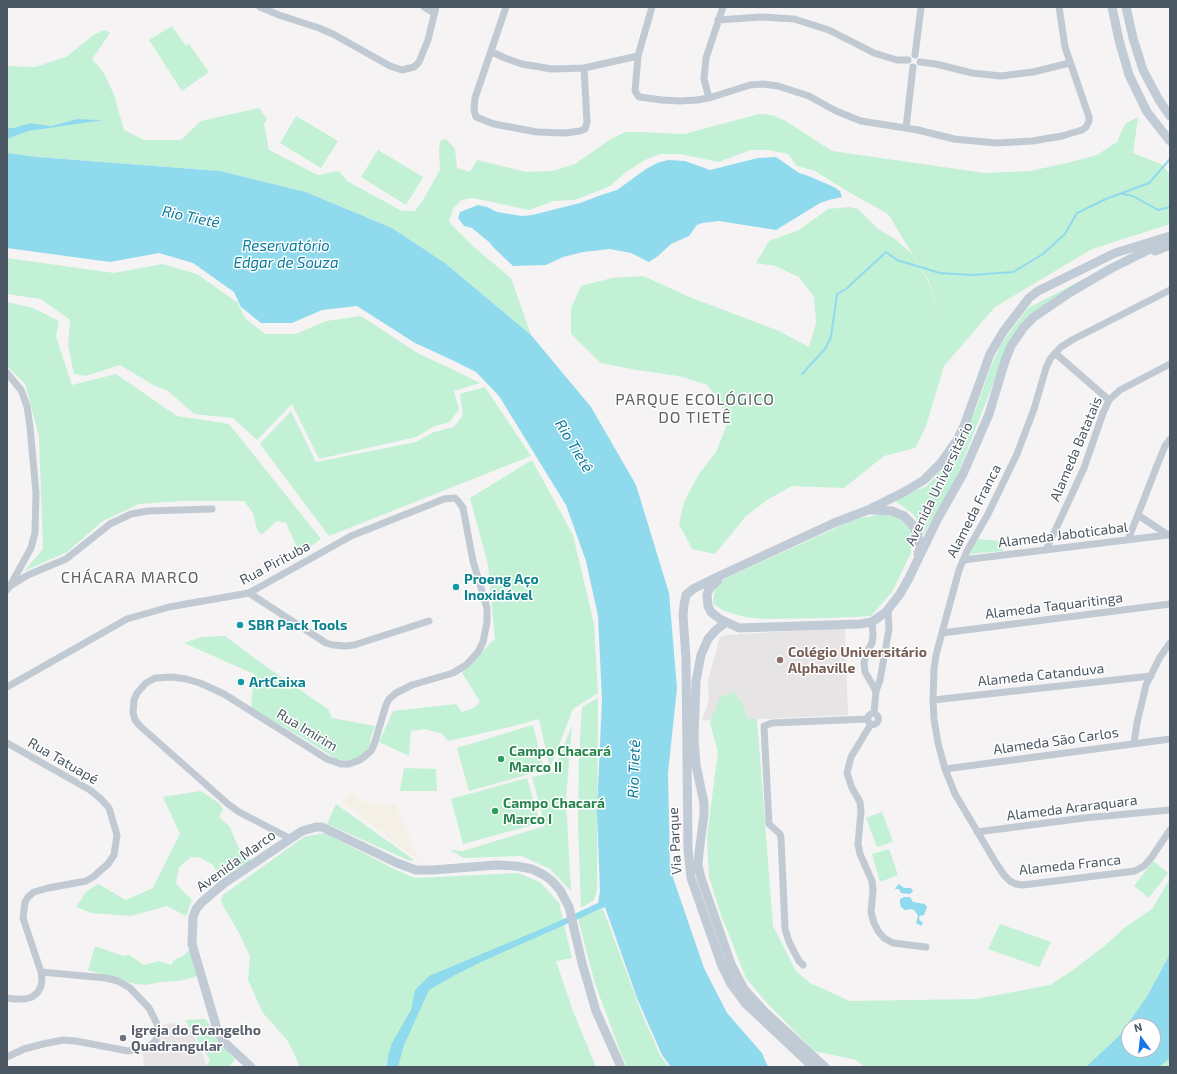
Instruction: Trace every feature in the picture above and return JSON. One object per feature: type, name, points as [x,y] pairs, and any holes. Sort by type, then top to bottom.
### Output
[{"type":"main road","points":[[1112,7],[1119,40],[1129,75],[1148,112],[1159,129],[1170,141]]},
{"type":"main road","points":[[1126,7],[1133,38],[1143,70],[1159,100],[1170,116]]},
{"type":"main road","points":[[1115,253],[1137,242],[1170,231]]},
{"type":"main road","name":"Avenida Universitário","points":[[686,595],[693,589],[834,524],[868,510],[904,492],[931,475],[944,460],[964,426],[992,350],[1003,332],[1029,298],[1038,291],[1115,253],[1170,236]]},
{"type":"main road","name":"Avenida Universitário","points":[[872,622],[888,609],[904,587],[937,520],[964,474],[989,414],[1005,361],[1011,346],[1018,336],[1034,317],[1050,304],[1110,269],[1170,240]]},
{"type":"main road","points":[[1110,269],[1170,245]]},
{"type":"main road","points":[[868,510],[892,510],[904,516],[912,524],[918,536],[920,548],[917,560]]},
{"type":"main road","points":[[723,575],[710,588],[707,594],[708,606],[711,612],[720,619],[739,628],[860,624],[872,622]]},
{"type":"main road","name":"Via Parque","points":[[686,595],[684,615],[688,767],[687,800],[688,849],[691,878],[726,974],[738,994],[746,1004],[813,1067]]},
{"type":"main road","name":"Via Parque","points":[[726,622],[708,639],[702,655],[696,681],[694,738],[696,765],[704,803],[698,865],[701,878],[737,978],[753,1000],[825,1067]]},
{"type":"main road","points":[[687,800],[695,803],[704,803]]},
{"type":"main road","name":"Avenida Marco","points":[[251,1067],[223,1041],[217,1029],[192,944],[193,917],[196,909],[202,902],[223,884],[302,831],[322,827],[416,870],[496,865],[516,866],[532,869],[552,881],[560,890],[569,907],[582,963],[596,1011],[621,1067]]},
{"type":"street","points":[[260,7],[333,34],[390,66],[402,70],[414,67],[419,62],[428,40],[435,10],[424,7]]},
{"type":"street","points":[[506,7],[492,52],[475,98],[474,110],[476,117],[494,124],[514,129],[561,134],[580,131],[584,128],[587,122],[584,68]]},
{"type":"street","points":[[652,7],[638,56],[635,91],[639,97],[655,100],[680,101],[708,98],[750,85],[764,84],[778,86],[809,96],[836,111],[861,121],[883,126],[906,128],[954,139],[996,143],[1026,142],[1077,133],[1086,126],[1089,121],[1089,117],[1065,47],[1059,7]]},
{"type":"street","points":[[708,98],[704,79],[704,70],[706,58],[723,7]]},
{"type":"street","points":[[920,62],[915,55],[921,7]]},
{"type":"street","points":[[718,20],[760,17],[794,19],[829,30],[874,54],[897,60],[908,60]]},
{"type":"street","points":[[492,52],[505,58],[539,68],[571,69],[584,68],[638,56]]},
{"type":"street","points":[[908,60],[910,56],[915,55]]},
{"type":"street","points":[[908,60],[909,65],[913,67]]},
{"type":"street","points":[[920,62],[936,64],[972,73],[1001,76],[1033,72],[1070,63]]},
{"type":"street","points":[[913,67],[917,66],[920,62]]},
{"type":"street","points":[[906,128],[913,67]]},
{"type":"street","name":"Alameda Franca","points":[[1170,290],[1072,340],[1055,353],[1046,368],[1034,409],[1017,454],[988,514],[963,560],[942,633],[934,669],[933,700],[934,719],[938,743],[945,769],[955,794],[1004,875],[1010,881],[1023,885],[1135,871],[1144,866],[1151,858],[1170,830]]},
{"type":"street","points":[[1055,353],[1109,400]]},
{"type":"street","name":"Alameda Batatais","points":[[1046,550],[1084,468],[1109,400],[1120,390],[1170,364]]},
{"type":"street","points":[[7,374],[21,390],[27,406],[34,470],[36,518],[35,533],[31,548],[9,588]]},
{"type":"street","points":[[1128,540],[1162,453],[1170,439]]},
{"type":"street","points":[[1162,453],[1170,457]]},
{"type":"street","name":"Rua Imirim","points":[[291,839],[250,818],[228,804],[140,726],[135,720],[133,712],[134,700],[137,693],[146,683],[155,678],[172,677],[200,683],[224,694],[327,760],[341,764],[349,764],[360,760],[366,756],[374,745],[389,699],[396,693],[412,685],[453,673],[466,665],[478,652],[483,642],[487,622],[487,608],[473,561],[463,508],[455,498],[444,499]]},
{"type":"street","name":"Rua Pirituba","points":[[7,687],[127,619],[169,607],[249,593],[351,536],[444,499]]},
{"type":"street","points":[[9,588],[28,575],[66,559],[110,524],[131,514],[148,511],[212,509]]},
{"type":"street","points":[[1138,515],[1169,536]]},
{"type":"street","name":"Alameda Jaboticabal","points":[[963,560],[1169,536]]},
{"type":"street","points":[[249,593],[326,643],[334,645],[354,645],[429,621]]},
{"type":"street","name":"Alameda Taquaritinga","points":[[942,633],[1170,604]]},
{"type":"street","points":[[803,965],[799,961],[789,942],[785,929],[781,838],[780,834],[769,824],[764,726],[772,723],[878,722],[879,719],[877,714],[874,713],[876,691],[880,680],[889,622],[888,609]]},
{"type":"street","points":[[872,622],[872,643],[864,662],[865,672],[876,691]]},
{"type":"street","points":[[873,635],[887,636]]},
{"type":"street","points":[[1134,743],[1141,702],[1146,686],[1160,657],[1170,643]]},
{"type":"street","name":"Alameda Catanduva","points":[[933,700],[1151,676]]},
{"type":"street","points":[[870,721],[851,757],[847,773],[860,802],[861,811],[858,844],[860,854],[872,881],[872,917],[878,931],[884,938],[893,943],[926,947]]},
{"type":"street","name":"Alameda São Carlos","points":[[945,769],[1170,739]]},
{"type":"street","name":"Rua Tatuapé","points":[[7,743],[90,790],[101,799],[109,808],[117,835],[114,855],[101,872],[86,881],[48,888],[34,892],[28,896],[23,910],[25,926],[41,972],[41,986],[38,992],[32,997],[19,1000],[7,998]]},
{"type":"street","name":"Alameda Araraquara","points":[[977,832],[1084,818],[1170,810]]},
{"type":"street","points":[[7,1057],[36,1045],[63,1040],[76,1040],[128,1050],[147,1047],[156,1040],[158,1031],[154,1016],[140,997],[130,988],[118,981],[106,978],[41,972]]},
{"type":"shaded area","name":"Colégio Universitário Alphaville","points":[[845,628],[848,715],[720,721],[702,720],[709,700],[708,680],[720,637],[725,635]]},
{"type":"shaded area","points":[[172,1023],[189,1028],[198,1044],[207,1066],[144,1067],[143,1052],[151,1048],[161,1035],[162,1025]]},
{"type":"green space","points":[[172,26],[186,46],[189,44],[209,72],[182,91],[149,40]]},
{"type":"green space","points":[[105,30],[110,33],[92,59],[104,73],[114,95],[124,130],[144,140],[181,140],[201,121],[259,108],[267,119],[264,124],[269,150],[318,175],[338,171],[347,181],[402,211],[415,211],[423,200],[440,170],[439,148],[441,140],[446,139],[455,149],[457,168],[470,172],[477,160],[526,172],[552,171],[575,164],[611,139],[625,132],[684,134],[759,114],[772,115],[784,120],[832,151],[985,173],[1030,171],[1097,155],[1117,142],[1125,124],[1138,117],[1133,153],[1161,164],[1170,174],[1170,224],[1092,249],[995,307],[944,366],[926,426],[915,448],[884,456],[844,488],[792,486],[767,500],[746,516],[715,554],[692,549],[679,524],[684,502],[699,474],[716,452],[726,427],[721,401],[707,385],[679,376],[601,363],[571,334],[571,308],[581,286],[612,278],[643,276],[692,298],[779,331],[809,347],[816,323],[814,297],[799,277],[775,266],[756,263],[769,241],[799,230],[828,209],[849,207],[858,209],[878,229],[895,239],[913,255],[929,283],[940,319],[929,281],[888,214],[815,171],[797,166],[788,154],[768,150],[750,150],[719,162],[680,154],[660,154],[645,160],[626,172],[610,186],[574,200],[554,201],[529,210],[473,198],[461,200],[453,209],[449,222],[475,248],[511,278],[531,335],[445,263],[392,228],[306,192],[220,171],[38,157],[7,153],[7,139],[29,131],[102,120],[77,119],[51,126],[30,123],[14,128],[7,128],[7,66],[35,67],[66,57],[95,34]]},
{"type":"green space","points":[[296,116],[338,141],[321,168],[280,143]]},
{"type":"green space","points":[[378,150],[423,177],[406,205],[361,177]]},
{"type":"green space","points":[[7,258],[114,273],[163,264],[197,274],[238,303],[245,318],[265,334],[296,334],[326,321],[361,316],[419,354],[480,383],[454,391],[459,409],[450,422],[435,426],[416,437],[319,459],[292,404],[257,440],[233,418],[194,414],[168,391],[155,386],[120,365],[86,376],[74,374],[68,345],[70,320],[41,299],[7,294]]},
{"type":"green space","points":[[1111,265],[1016,334],[995,379],[955,481],[923,535],[921,527],[913,514],[894,500],[927,486],[945,465],[959,444],[977,406],[990,369],[1001,344],[1028,308]]},
{"type":"green space","points":[[7,302],[33,308],[59,321],[56,337],[72,385],[116,374],[177,416],[229,424],[321,539],[300,554],[286,523],[277,521],[261,535],[257,529],[253,513],[244,501],[180,501],[139,504],[103,521],[67,552],[24,571],[43,549],[39,436],[25,384],[7,366]]},
{"type":"green space","points":[[485,387],[531,456],[329,536],[260,444],[291,411],[316,462],[416,442],[434,432],[454,427],[463,415],[460,394]]},
{"type":"green space","points":[[532,460],[573,535],[594,624],[598,693],[573,709],[550,768],[539,719],[448,741],[442,734],[425,729],[411,731],[409,756],[379,742],[393,711],[456,704],[462,712],[474,708],[480,702],[461,671],[495,639],[488,565],[470,498]]},
{"type":"green space","points":[[888,513],[907,522],[912,531],[911,553],[892,592],[871,616],[762,619],[745,617],[724,611],[713,604],[715,588],[726,578],[856,519]]},
{"type":"green space","points":[[977,539],[1001,541],[1003,551],[970,554]]},
{"type":"green space","points":[[225,636],[328,709],[332,718],[375,726],[370,739],[371,745],[360,757],[349,761],[336,759],[305,739],[251,708],[254,674],[184,643],[202,637]]},
{"type":"green space","points":[[735,692],[743,705],[748,719],[757,719],[773,926],[796,971],[810,983],[850,1001],[976,999],[1050,985],[1073,970],[1108,943],[1124,928],[1152,909],[1170,879],[1170,1067],[865,1067],[856,1060],[814,1051],[766,1002],[746,978],[721,915],[709,877],[707,836],[718,752],[710,723],[720,697]]},
{"type":"green space","points":[[598,698],[597,889],[594,900],[581,908],[578,825],[579,755],[582,707]]},
{"type":"green space","name":"Campo Chacará Marco II","points":[[533,725],[544,770],[469,791],[457,748]]},
{"type":"green space","points":[[572,725],[566,800],[571,891],[550,869],[522,856],[464,858],[450,850],[463,851],[545,826],[532,777],[554,772]]},
{"type":"green space","points":[[404,768],[436,769],[437,791],[400,791]]},
{"type":"green space","name":"Campo Chacará Marco I","points":[[527,778],[540,823],[463,844],[451,799]]},
{"type":"green space","points":[[201,791],[220,804],[223,810],[219,817],[230,827],[238,847],[252,862],[221,879],[213,865],[201,858],[191,857],[179,867],[176,884],[192,900],[186,916],[167,906],[131,916],[91,913],[76,907],[86,892],[98,884],[126,900],[153,888],[180,834],[163,797]]},
{"type":"green space","points":[[336,804],[414,860],[410,861],[327,824]]},
{"type":"green space","points":[[882,812],[893,842],[877,847],[866,818]]},
{"type":"green space","points":[[325,833],[398,871],[415,878],[518,873],[540,882],[559,903],[572,958],[556,961],[573,1011],[596,1067],[300,1067],[288,1041],[263,1013],[248,980],[250,956],[221,900],[223,895],[304,837]]},
{"type":"green space","points":[[889,849],[898,875],[880,882],[872,854]]},
{"type":"green space","points":[[1153,861],[1168,873],[1149,898],[1134,886]]},
{"type":"green space","points":[[603,909],[642,1014],[660,1055],[669,1067],[627,1067],[622,1056],[595,984],[578,918]]},
{"type":"green space","points":[[1000,924],[1051,942],[1039,967],[988,949]]},
{"type":"green space","points":[[95,946],[123,956],[129,955],[144,965],[159,961],[171,965],[174,960],[183,956],[190,949],[198,976],[179,981],[146,985],[135,984],[88,970]]},
{"type":"green space","points":[[205,1019],[235,1060],[229,1067],[206,1067],[210,1060],[185,1020]]},
{"type":"sand","points":[[351,793],[362,802],[395,805],[421,862],[342,802]]},
{"type":"water","points":[[77,119],[104,120],[29,131],[7,139],[7,128],[14,128],[30,123],[51,126]]},
{"type":"water","name":"Reservatório Edgar de Souza","points":[[7,153],[38,157],[220,171],[306,192],[392,228],[445,263],[531,335],[591,407],[636,485],[669,593],[677,688],[668,773],[670,869],[704,968],[727,1013],[762,1053],[768,1067],[671,1067],[662,1055],[637,998],[605,907],[481,962],[429,990],[404,1045],[398,1067],[387,1067],[388,1056],[392,1043],[411,1010],[415,990],[429,976],[546,927],[598,903],[600,891],[597,811],[602,700],[598,616],[586,561],[566,505],[499,396],[476,372],[415,343],[357,306],[322,310],[292,323],[261,323],[241,307],[234,292],[193,263],[159,253],[110,262],[7,248]]},
{"type":"water","points":[[776,157],[799,173],[834,187],[840,191],[842,197],[820,203],[776,230],[719,221],[702,223],[697,225],[689,236],[671,244],[649,262],[631,253],[610,249],[583,252],[563,257],[546,265],[513,266],[489,242],[472,228],[464,226],[458,218],[460,212],[478,205],[487,207],[497,212],[522,216],[532,215],[580,203],[617,190],[646,169],[657,163],[668,160],[685,161],[710,170],[758,158]]},
{"type":"water","points":[[899,884],[904,888],[911,888],[913,891],[910,894],[901,893],[899,889],[895,889]]},
{"type":"water","points":[[910,897],[913,902],[925,904],[927,907],[924,915],[920,916],[919,918],[920,921],[923,922],[921,926],[916,923],[918,916],[915,911],[912,909],[905,910],[901,907],[900,899]]},
{"type":"water","points":[[1170,954],[1170,1058],[1159,1067],[1086,1067],[1121,1033],[1121,1058],[1161,1058],[1161,1018],[1132,1018],[1148,995]]},
{"type":"waterway","points":[[802,374],[825,349],[831,337],[837,294],[846,289],[886,252],[897,260],[940,273],[972,275],[1013,272],[1043,254],[1065,234],[1077,213],[1106,199],[1149,183],[1170,159]]},
{"type":"waterway","points":[[1122,194],[1133,196],[1158,210],[1170,207]]},
{"type":"place","name":"Proeng Aço Inoxidável","points":[[456,587]]},
{"type":"place","name":"SBR Pack Tools","points":[[240,625]]},
{"type":"place","name":"Colégio Universitário Alphaville","points":[[780,660]]},
{"type":"place","name":"ArtCaixa","points":[[241,682]]},
{"type":"place","name":"Campo Chacará Marco II","points":[[501,759]]},
{"type":"place","name":"Campo Chacará Marco I","points":[[495,811]]},
{"type":"place","name":"Igreja do Evangelho Quadrangular","points":[[123,1038]]},
{"type":"district","name":"PARQUE ECOLÓGICO DO TIETÊ","points":[[695,409]]},
{"type":"district","name":"CHÁCARA MARCO","points":[[130,578]]},
{"type":"water label","name":"Rio Tietê","points":[[191,217]]},
{"type":"water label","name":"Rio Tietê","points":[[574,446]]},
{"type":"water label","name":"Rio Tietê","points":[[634,769]]}]
